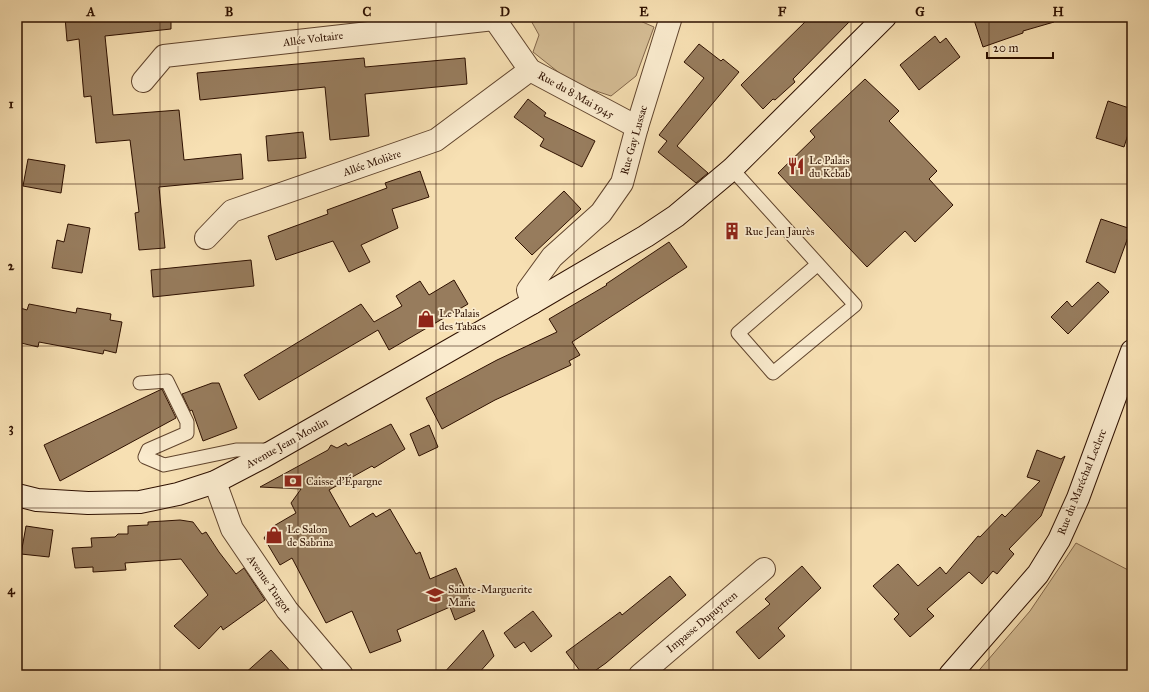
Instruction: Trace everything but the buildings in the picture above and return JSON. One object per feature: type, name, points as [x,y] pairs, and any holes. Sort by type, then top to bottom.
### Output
[{"type":"street","name":"Rue Gay Lussac","points":[[532,303],[528,290],[552,257],[601,213],[622,183],[636,128],[671,17]]},
{"type":"street","points":[[532,303],[676,216],[732,169],[885,17]]},
{"type":"street","name":"Rue du 8 Mai 1945","points":[[494,18],[530,70],[636,128]]},
{"type":"street","name":"Allée Voltaire","points":[[143,81],[164,56],[494,18]]},
{"type":"street","name":"Allée Molière","points":[[206,238],[232,212],[436,140],[530,70]]},
{"type":"street","name":"Avenue Jean Moulin","points":[[17,495],[36,500],[88,503],[140,502],[178,494],[215,482],[276,450],[381,388],[532,303]]},
{"type":"street","name":"Rue du Maréchal Leclerc","points":[[950,675],[1038,574],[1059,540],[1078,498],[1132,351]]},
{"type":"street","name":"Avenue Turgot","points":[[215,482],[232,530],[287,610],[342,675]]},
{"type":"street","name":"Impasse Dupuytren","points":[[640,675],[764,569]]},
{"type":"lane","points":[[732,169],[818,264],[855,305],[773,373],[738,333],[818,264]]},
{"type":"lane","points":[[140,383],[168,381],[186,422],[186,432],[148,450],[145,457],[164,464],[236,450],[276,450]]},
{"type":"shaded area","points":[[529,17],[636,17],[638,20],[654,27],[636,76],[611,96],[572,83],[533,52],[539,35]]},
{"type":"shaded area","points":[[1076,543],[1132,572],[1132,675],[975,675],[1030,611]]},
{"type":"place","name":"Le Palais du Kebab","points":[[796,166]]},
{"type":"place","name":"Rue Jean Jaurès","points":[[732,231]]},
{"type":"place","name":"Le Palais des Tabacs","points":[[426,319]]},
{"type":"place","name":"Caisse d'Épargne","points":[[293,481]]},
{"type":"place","name":"Le Salon de Sabrina","points":[[274,535]]},
{"type":"place","name":"Sainte-Marguerite Marie","points":[[435,595]]}]
